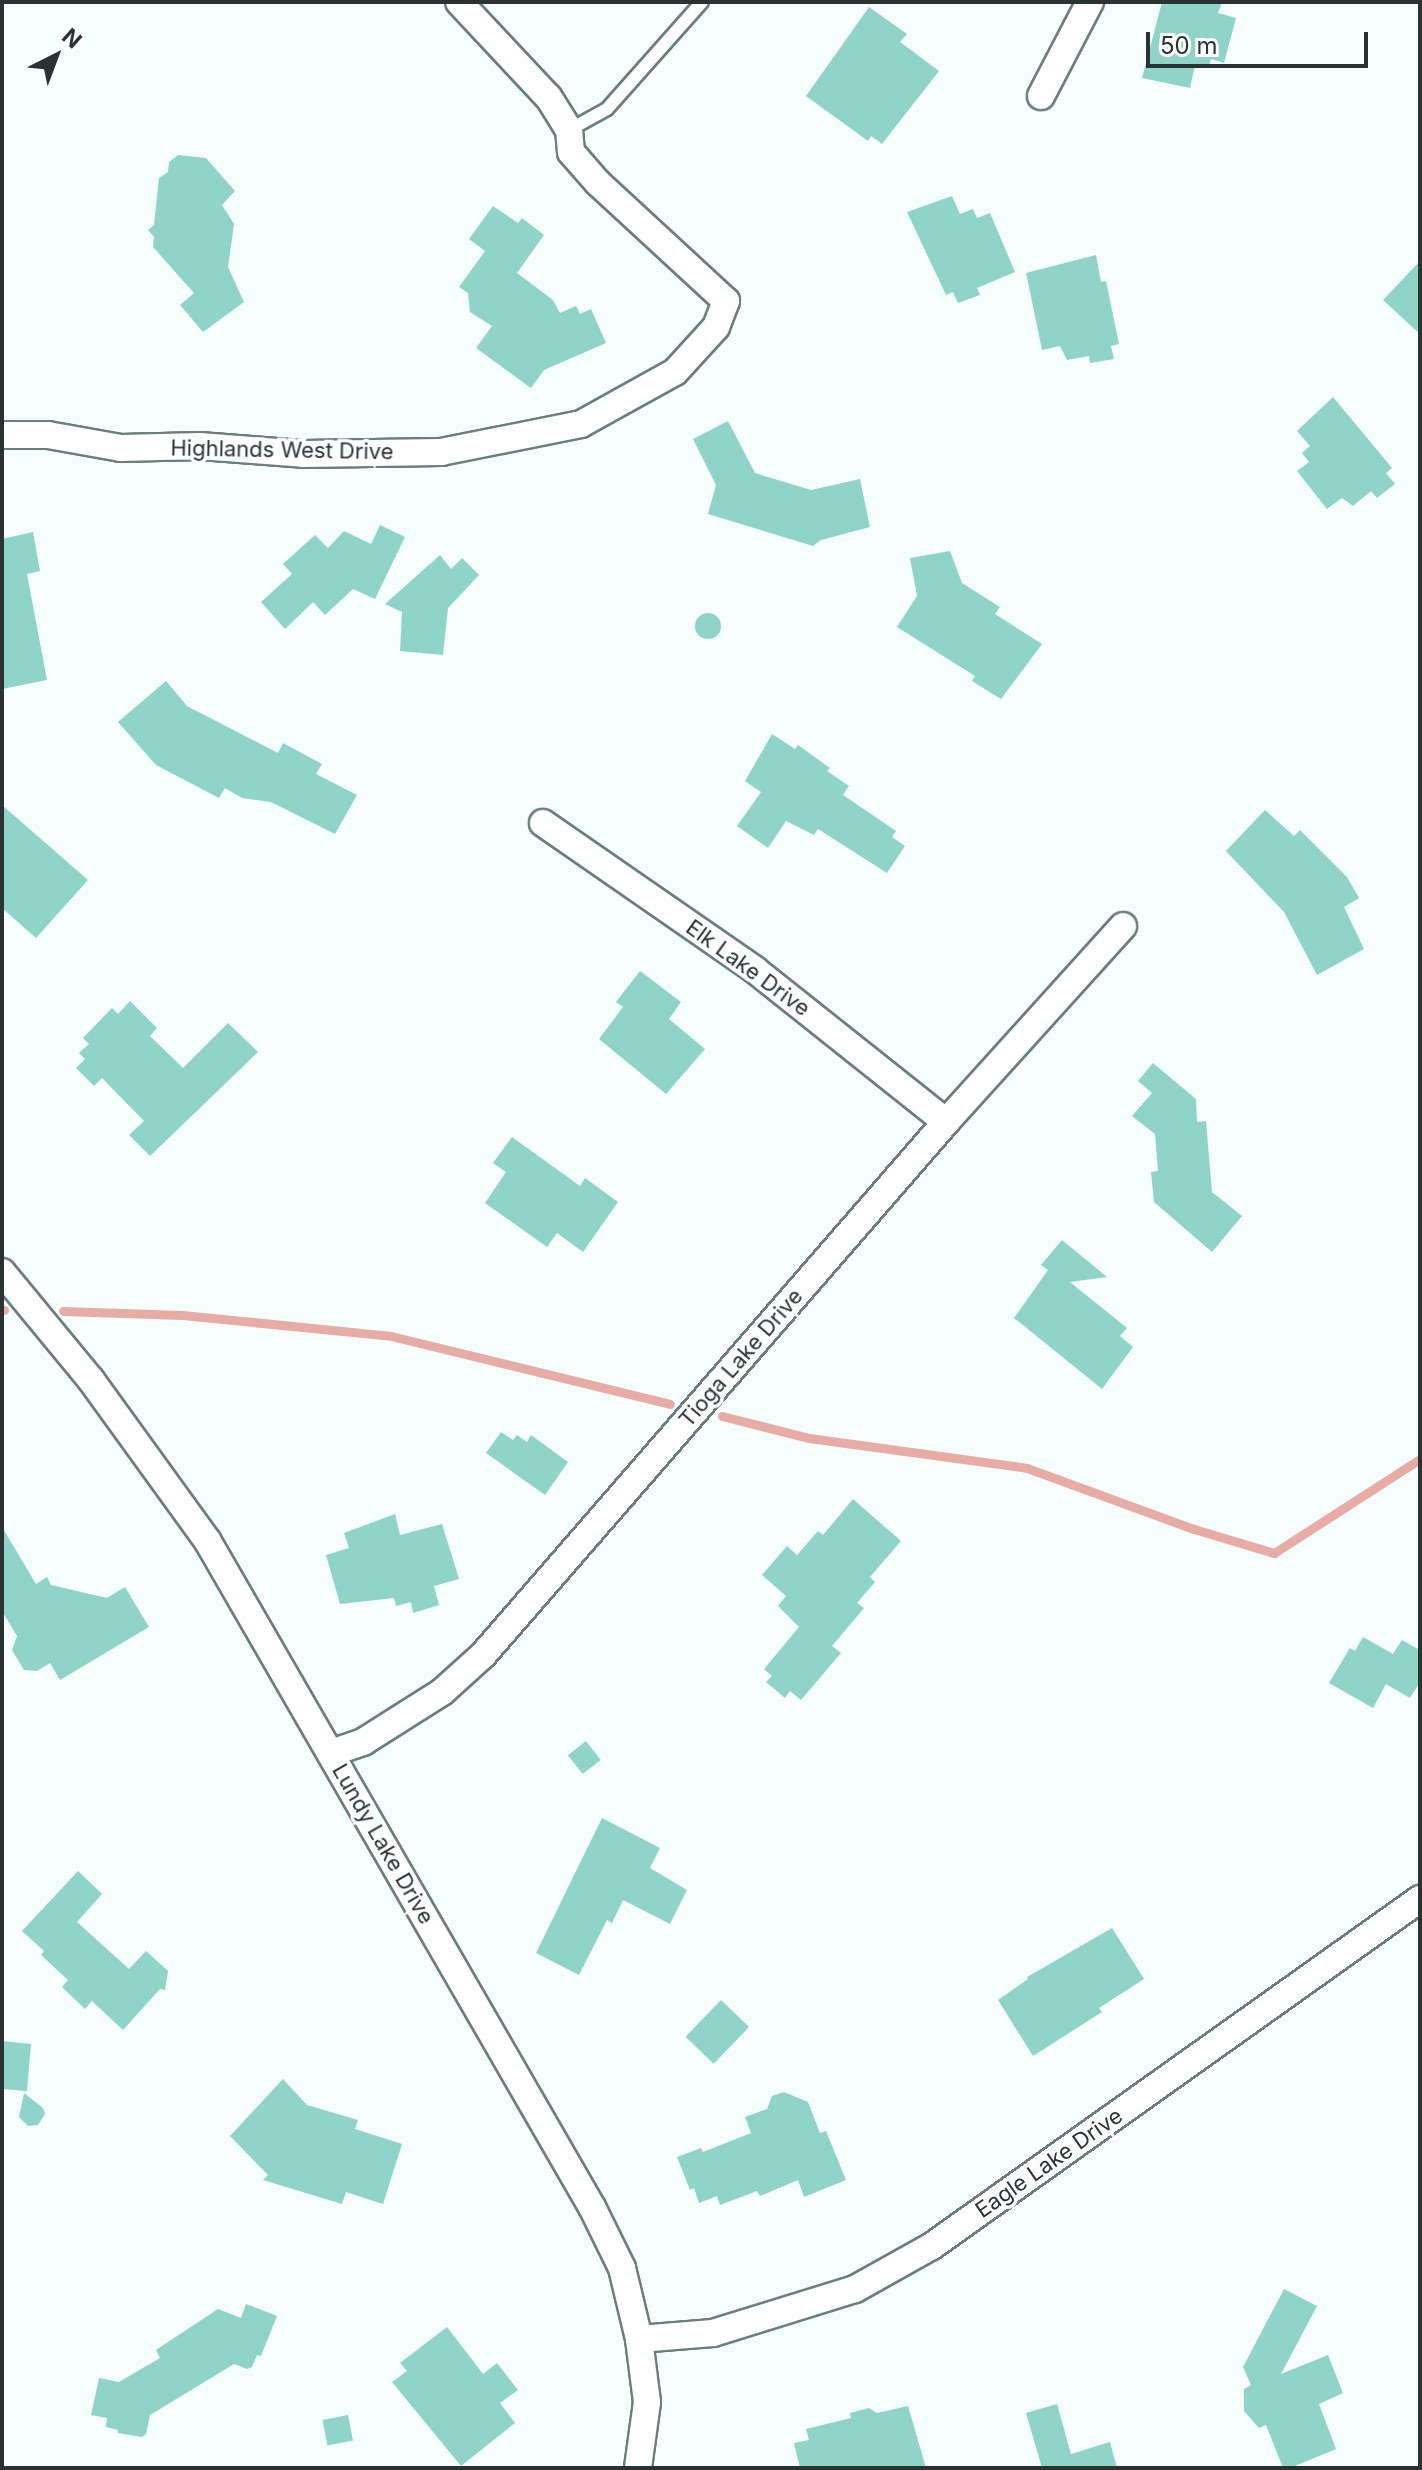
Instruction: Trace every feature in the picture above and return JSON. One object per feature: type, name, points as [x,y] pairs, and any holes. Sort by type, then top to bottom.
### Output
[{"type":"street","points":[[459,2],[548,97],[570,141]]},
{"type":"street","points":[[1041,96],[1090,2]]},
{"type":"street","name":"Highlands West Drive","points":[[2,435],[48,435],[121,448],[200,446],[303,454],[441,452],[581,424],[675,372],[716,327],[726,301],[598,183],[570,141]]},
{"type":"street","name":"Elk Lake Drive","points":[[543,823],[755,970],[946,1122]]},
{"type":"street","name":"Tioga Lake Drive","points":[[331,1753],[363,1742],[442,1692],[483,1655],[946,1122],[1123,926]]},
{"type":"street","name":"Lundy Lake Drive","points":[[2,1272],[91,1380],[207,1540],[592,2207],[622,2268],[639,2339],[647,2402],[638,2468]]},
{"type":"street","name":"Eagle Lake Drive","points":[[639,2339],[713,2333],[855,2289],[932,2246],[1420,1899]]},
{"type":"lane","points":[[570,141],[607,109],[702,2]]},
{"type":"building","points":[[1162,2],[1222,2],[1218,13],[1236,18],[1224,63],[1211,59],[1208,68],[1195,65],[1190,88],[1142,78]]},
{"type":"building","points":[[869,7],[907,34],[900,42],[939,71],[882,144],[871,136],[868,141],[806,96]]},
{"type":"building","points":[[178,155],[206,158],[235,191],[222,205],[234,224],[228,267],[244,302],[203,332],[180,305],[194,293],[153,247],[154,237],[148,230],[154,225],[159,178],[168,172],[169,162]]},
{"type":"building","points":[[952,196],[960,214],[973,209],[977,218],[990,213],[1015,272],[977,288],[980,295],[958,303],[953,292],[946,295],[907,212]]},
{"type":"building","points":[[493,206],[518,223],[522,218],[544,235],[517,273],[553,300],[560,313],[576,306],[580,314],[591,309],[606,343],[544,370],[531,388],[476,348],[492,326],[470,312],[468,293],[459,287],[485,251],[469,239]]},
{"type":"building","points":[[1096,255],[1101,282],[1106,281],[1119,344],[1111,346],[1114,359],[1090,363],[1089,356],[1067,360],[1060,346],[1042,350],[1026,273]]},
{"type":"building","points":[[1420,261],[1420,334],[1383,300]]},
{"type":"building","points":[[1333,397],[1392,468],[1386,473],[1395,484],[1377,498],[1371,491],[1353,506],[1342,498],[1327,509],[1297,471],[1309,462],[1302,453],[1310,446],[1297,431]]},
{"type":"building","points":[[728,421],[755,473],[811,490],[860,479],[870,527],[821,540],[813,546],[708,514],[716,485],[693,439]]},
{"type":"building","points":[[380,525],[405,537],[375,599],[353,589],[325,615],[313,602],[285,629],[261,602],[292,574],[283,564],[315,535],[328,548],[344,531],[371,544]]},
{"type":"building","points":[[33,532],[40,571],[27,574],[47,680],[2,689],[2,539]]},
{"type":"building","points":[[950,551],[962,583],[1000,607],[995,614],[1042,644],[1001,699],[972,681],[975,676],[897,627],[917,596],[910,558]]},
{"type":"building","points":[[440,555],[451,569],[462,558],[479,575],[448,608],[443,655],[400,651],[402,612],[385,604]]},
{"type":"building","points":[[708,613],[717,617],[721,626],[717,635],[708,639],[699,635],[695,626],[699,617]]},
{"type":"building","points":[[166,681],[187,706],[278,753],[283,743],[322,764],[316,774],[357,795],[335,834],[271,802],[242,798],[225,788],[219,798],[156,765],[118,722]]},
{"type":"building","points":[[772,734],[795,749],[798,745],[830,768],[827,771],[849,786],[843,795],[896,831],[892,837],[905,846],[887,873],[818,829],[814,835],[786,821],[768,848],[737,826],[761,792],[745,781]]},
{"type":"building","points":[[2,805],[88,880],[36,938],[2,908]]},
{"type":"building","points":[[1265,810],[1294,836],[1300,830],[1347,877],[1359,898],[1344,907],[1364,949],[1317,975],[1284,912],[1226,851]]},
{"type":"building","points":[[640,971],[681,1002],[669,1019],[705,1049],[666,1094],[599,1039],[623,1007],[616,1002]]},
{"type":"building","points":[[130,1001],[157,1028],[150,1036],[183,1068],[228,1023],[258,1052],[150,1156],[129,1135],[144,1121],[102,1078],[94,1086],[76,1068],[85,1059],[79,1053],[89,1044],[83,1038],[112,1008],[118,1014]]},
{"type":"building","points":[[1153,1063],[1196,1099],[1197,1122],[1206,1121],[1212,1192],[1242,1216],[1212,1252],[1154,1202],[1151,1172],[1158,1171],[1155,1134],[1132,1116],[1152,1093],[1138,1081]]},
{"type":"building","points":[[512,1137],[580,1186],[585,1178],[618,1202],[583,1252],[557,1233],[547,1247],[485,1203],[506,1172],[493,1163]]},
{"type":"building","points":[[1062,1240],[1107,1277],[1070,1282],[1127,1328],[1120,1336],[1133,1347],[1102,1389],[1014,1318],[1048,1270],[1041,1265]]},
{"type":"building","points":[[501,1432],[513,1440],[517,1435],[527,1442],[531,1435],[568,1462],[545,1495],[486,1453]]},
{"type":"building","points":[[853,1499],[901,1541],[870,1577],[875,1582],[857,1603],[864,1608],[832,1646],[841,1653],[801,1700],[790,1691],[785,1698],[766,1682],[772,1676],[764,1669],[799,1627],[778,1606],[786,1596],[762,1575],[787,1546],[797,1555],[818,1531],[823,1535]]},
{"type":"building","points":[[395,1514],[400,1535],[442,1524],[459,1579],[434,1586],[439,1605],[413,1613],[411,1602],[396,1606],[394,1598],[340,1604],[326,1555],[349,1548],[344,1533]]},
{"type":"building","points":[[2,1527],[36,1584],[47,1577],[51,1585],[107,1598],[125,1587],[149,1627],[60,1680],[50,1663],[37,1671],[24,1670],[12,1650],[17,1636],[2,1611]]},
{"type":"building","points":[[1363,1637],[1393,1654],[1402,1640],[1420,1650],[1420,1682],[1410,1698],[1386,1684],[1373,1708],[1329,1683],[1350,1648],[1355,1651]]},
{"type":"building","points":[[586,1741],[601,1760],[583,1774],[568,1755]]},
{"type":"building","points":[[602,1818],[660,1848],[650,1868],[687,1890],[670,1924],[623,1900],[612,1923],[607,1920],[579,1975],[536,1953]]},
{"type":"building","points":[[78,1871],[102,1894],[77,1922],[129,1969],[146,1951],[168,1971],[165,1990],[160,1989],[123,2030],[92,2001],[85,2009],[62,1987],[68,1980],[41,1955],[44,1951],[22,1931]]},
{"type":"building","points":[[1112,1928],[1144,1979],[1099,2008],[1102,2012],[1033,2056],[998,2000],[1027,1977]]},
{"type":"building","points":[[721,2000],[749,2027],[714,2064],[686,2037]]},
{"type":"building","points":[[2,2041],[31,2044],[27,2091],[2,2089]]},
{"type":"building","points":[[283,2079],[307,2105],[358,2120],[355,2129],[402,2144],[383,2204],[346,2192],[342,2204],[263,2180],[268,2175],[230,2136]]},
{"type":"building","points":[[784,2092],[808,2102],[820,2133],[826,2131],[846,2180],[804,2197],[798,2180],[760,2196],[757,2191],[720,2205],[717,2196],[699,2203],[694,2188],[690,2190],[677,2157],[701,2148],[703,2152],[751,2133],[745,2117],[767,2109],[772,2096]]},
{"type":"building","points":[[24,2093],[43,2108],[45,2114],[38,2125],[28,2126],[19,2117]]},
{"type":"building","points":[[1284,2289],[1317,2306],[1281,2374],[1328,2355],[1343,2393],[1319,2404],[1336,2449],[1290,2468],[1283,2468],[1266,2425],[1259,2428],[1244,2411],[1244,2389],[1251,2385],[1243,2367]]},
{"type":"building","points":[[246,2304],[277,2316],[261,2356],[257,2355],[252,2367],[247,2369],[234,2364],[150,2415],[146,2434],[142,2437],[118,2433],[118,2430],[106,2427],[107,2418],[91,2415],[99,2378],[119,2382],[160,2358],[156,2350],[218,2309],[241,2318]]},
{"type":"building","points":[[447,2327],[483,2374],[497,2363],[518,2390],[500,2403],[515,2423],[461,2466],[392,2382],[407,2371],[400,2363]]},
{"type":"building","points":[[1057,2404],[1071,2454],[1110,2442],[1117,2468],[1042,2468],[1026,2413]]},
{"type":"building","points":[[908,2406],[926,2468],[800,2468],[794,2443],[809,2440],[806,2429],[851,2418],[850,2413],[869,2408],[877,2413]]},
{"type":"building","points":[[348,2415],[353,2441],[327,2445],[322,2420]]},
{"type":"waterway","points":[[63,1311],[182,1315],[391,1336],[670,1404]]},
{"type":"waterway","points":[[722,1416],[809,1438],[1027,1468],[1194,1529],[1274,1553],[1420,1459]]}]
